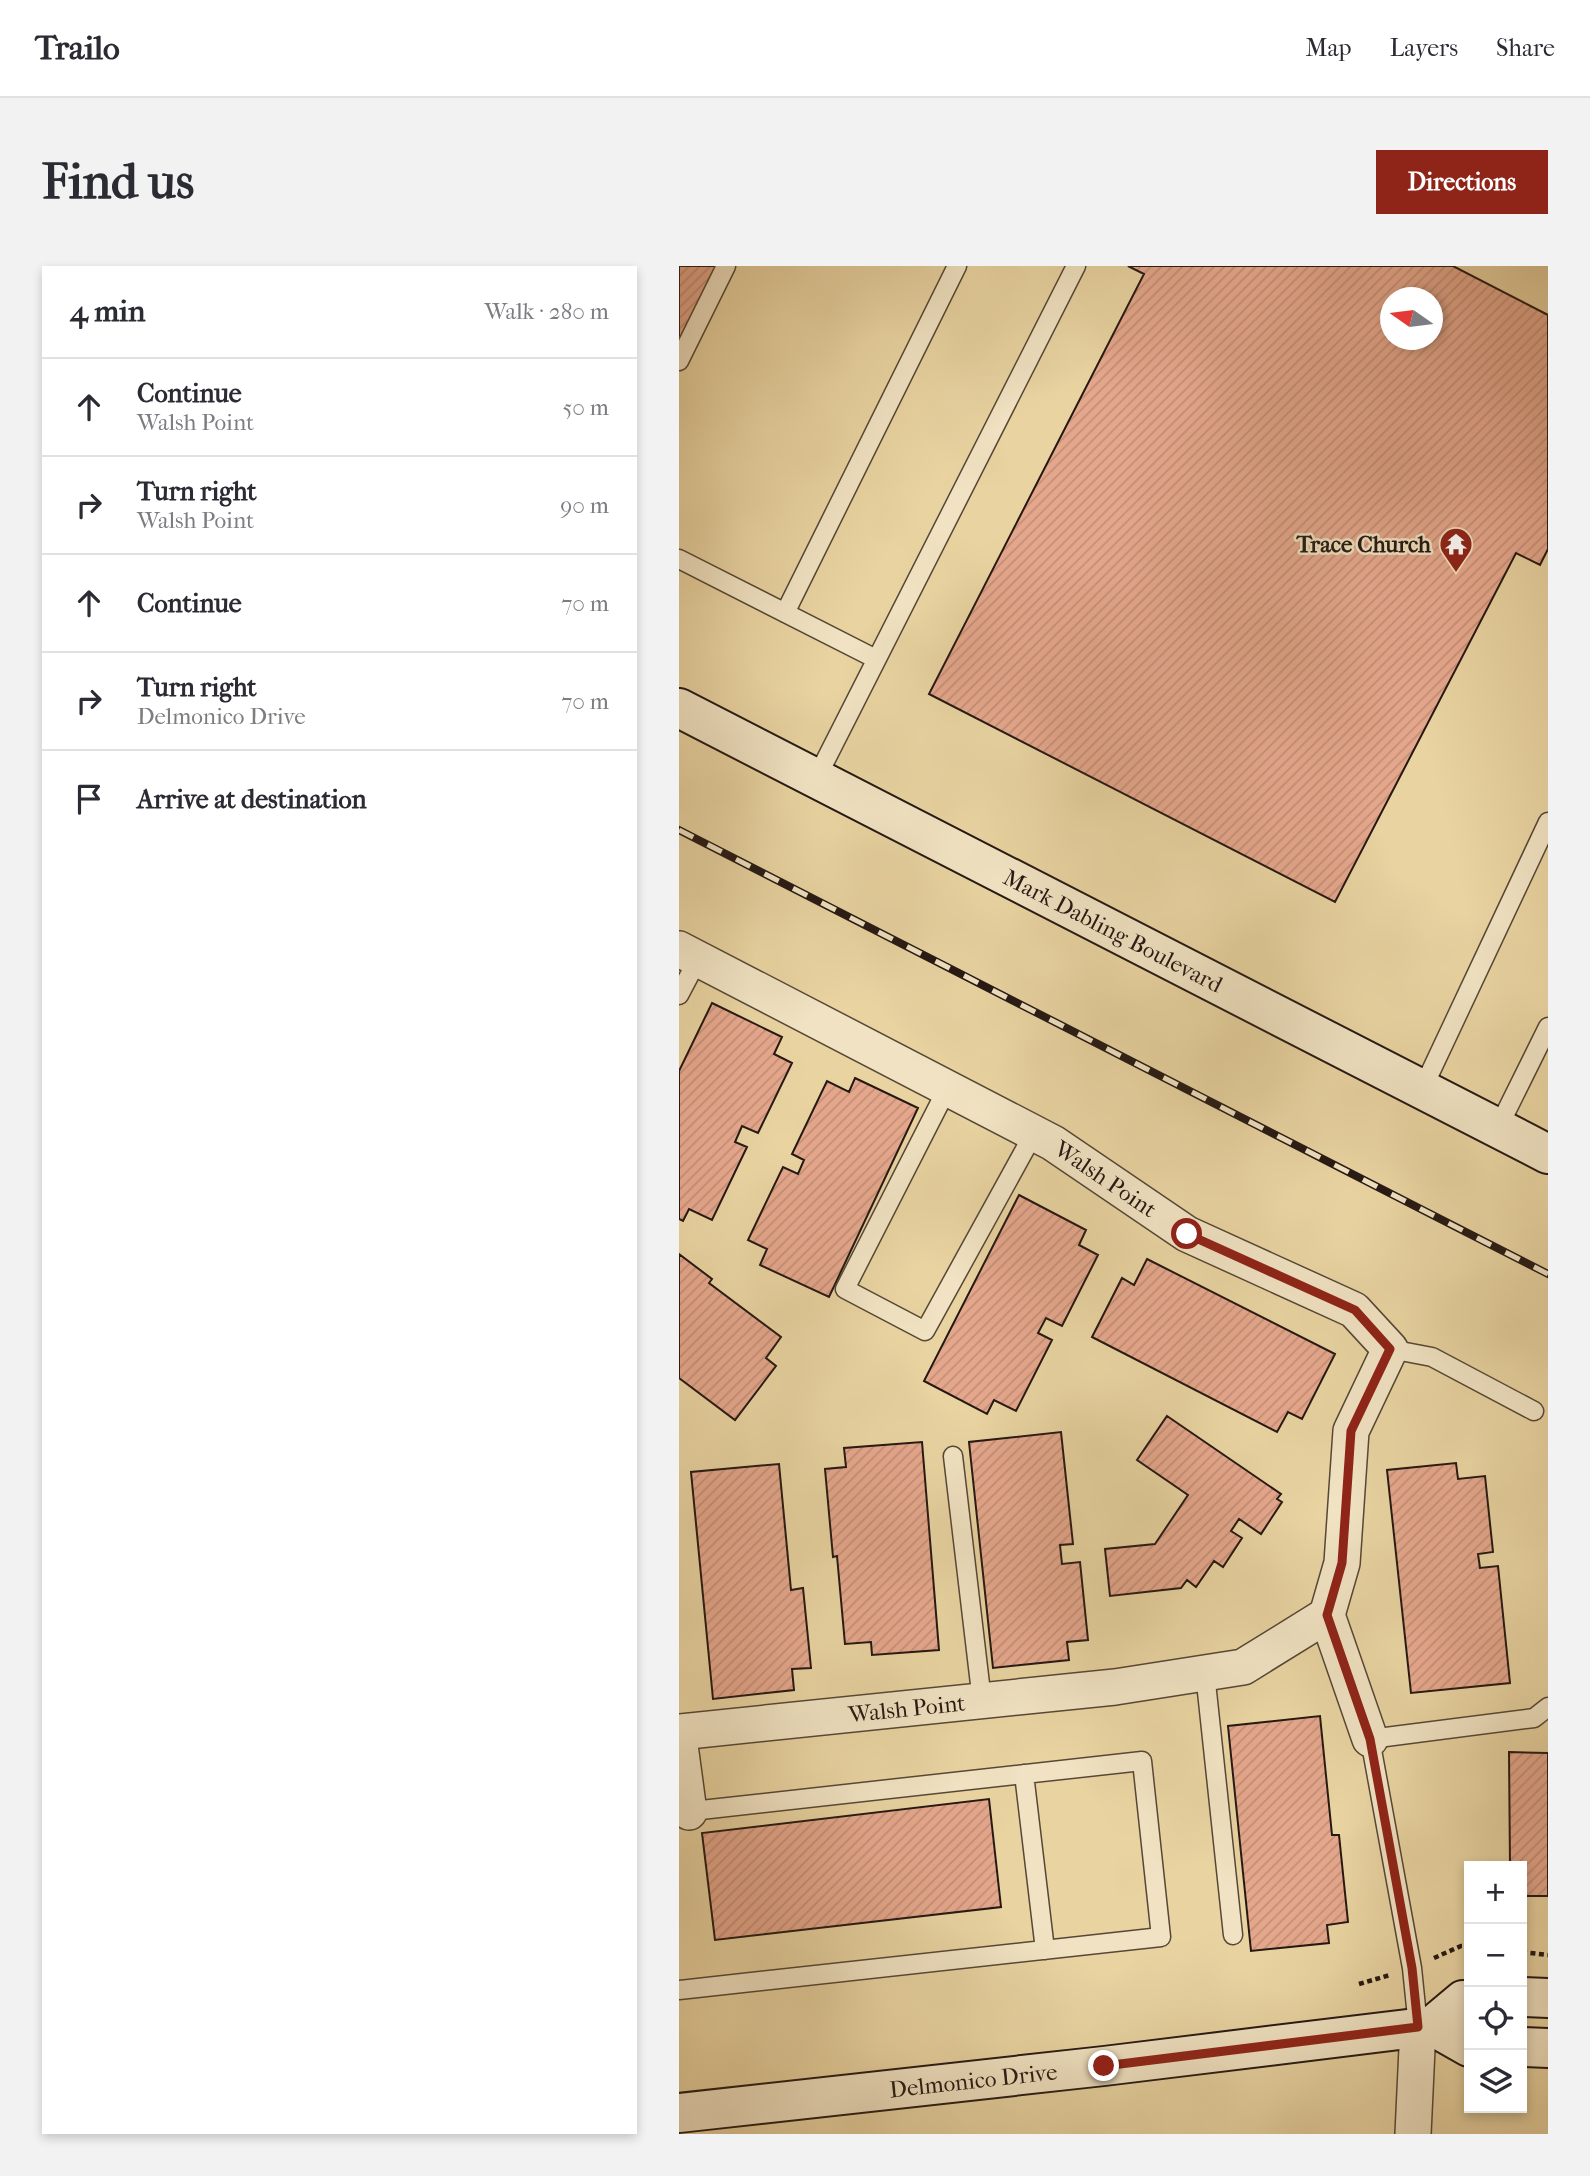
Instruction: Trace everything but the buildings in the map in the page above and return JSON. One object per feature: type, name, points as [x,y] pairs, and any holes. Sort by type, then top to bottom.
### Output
[{"type":"street","name":"Mark Dabling Boulevard","points":[[679,708],[1548,1154]]},
{"type":"street","name":"Walsh Point","points":[[688,954],[1053,1143],[1187,1234],[1355,1310],[1390,1349]]},
{"type":"street","points":[[1370,1739],[1327,1615],[1342,1563],[1351,1431],[1390,1349]]},
{"type":"street","name":"Walsh Point","points":[[679,1732],[1115,1687],[1243,1667],[1327,1615]]},
{"type":"street","points":[[679,1738],[684,1812]]},
{"type":"street","points":[[1527,1997],[1548,1998]]},
{"type":"street","points":[[1413,2134],[1425,2026],[1464,2000]]},
{"type":"street","points":[[1425,2026],[1464,2045]]},
{"type":"street","name":"Delmonico Drive","points":[[679,2113],[1104,2066],[1425,2026]]},
{"type":"street","points":[[1527,2048],[1548,2048]]},
{"type":"lane","points":[[679,361],[726,266]]},
{"type":"lane","points":[[785,613],[957,266]]},
{"type":"lane","points":[[817,777],[1076,266]]},
{"type":"lane","points":[[679,559],[876,659]]},
{"type":"lane","points":[[1422,1090],[1548,822]]},
{"type":"lane","points":[[679,995],[688,954]]},
{"type":"lane","points":[[1498,1128],[1548,1027]]},
{"type":"lane","points":[[948,1087],[845,1289],[925,1331],[1034,1133]]},
{"type":"lane","points":[[1390,1349],[1432,1357],[1534,1412]]},
{"type":"lane","points":[[953,1456],[982,1701]]},
{"type":"lane","points":[[1205,1673],[1233,1935]]},
{"type":"lane","points":[[1425,2026],[1370,1739],[1534,1718],[1548,1707]]},
{"type":"lane","points":[[679,1990],[1161,1937],[1142,1761],[684,1812]]},
{"type":"lane","points":[[1024,1774],[1045,1950]]},
{"type":"path","points":[[1527,1953],[1548,1955]]},
{"type":"railway","points":[[679,830],[1548,1274]]},
{"type":"place","name":"Trace Church","points":[[1456,574]]},
{"type":"route","points":[[1104,2066],[1418,2027],[1412,1968],[1370,1739],[1327,1615],[1342,1563],[1351,1431],[1390,1349],[1355,1310],[1187,1234]]}]
